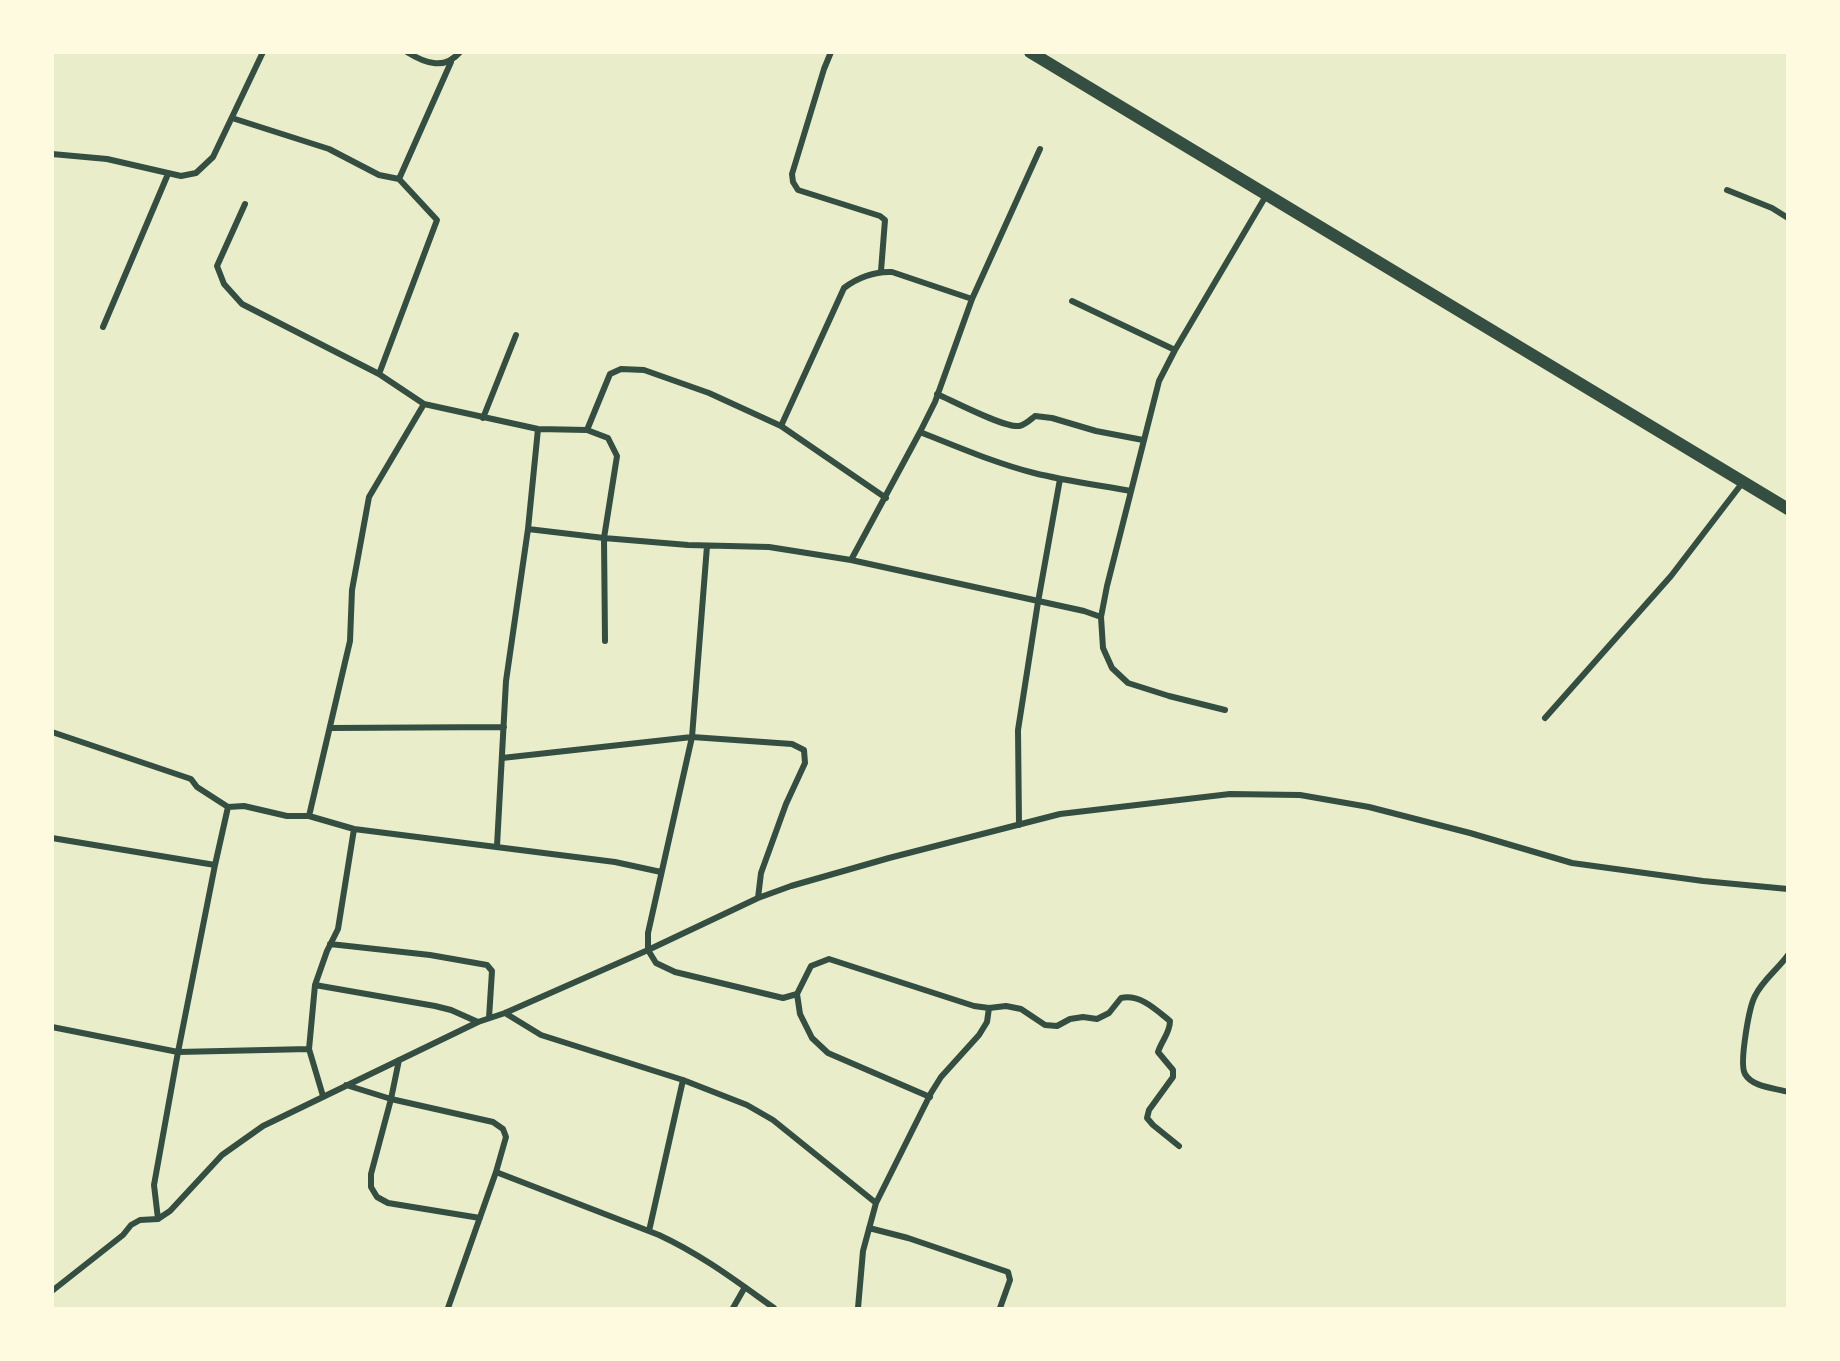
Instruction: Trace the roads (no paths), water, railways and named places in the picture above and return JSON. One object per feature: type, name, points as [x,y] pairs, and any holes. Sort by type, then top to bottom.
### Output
[{"type":"main road","points":[[1030,52],[1788,509]]},
{"type":"street","points":[[52,154],[107,159],[168,174],[196,173],[213,157],[263,52]]},
{"type":"street","points":[[408,52],[416,58],[439,64],[451,62]]},
{"type":"street","points":[[399,179],[451,62],[460,52]]},
{"type":"street","points":[[831,52],[792,174],[793,182],[798,190],[880,216],[885,220],[881,272]]},
{"type":"street","points":[[232,118],[328,149],[379,175],[399,179],[437,220],[379,374]]},
{"type":"street","points":[[851,560],[938,394],[972,299],[1040,148]]},
{"type":"street","points":[[104,327],[168,174]]},
{"type":"street","points":[[1727,190],[1772,208],[1788,218]]},
{"type":"street","points":[[1225,710],[1128,683],[1112,668],[1103,648],[1101,617],[1159,381],[1267,194]]},
{"type":"street","points":[[245,204],[217,266],[224,284],[242,304],[379,374],[424,404],[537,429],[587,430],[608,438],[617,456],[604,538],[605,641]]},
{"type":"street","points":[[781,426],[844,288],[851,282],[881,272],[892,272],[972,299]]},
{"type":"street","points":[[1072,301],[1175,350]]},
{"type":"street","points":[[483,418],[516,334]]},
{"type":"street","points":[[587,430],[610,374],[621,369],[644,370],[709,393],[781,426],[885,498]]},
{"type":"street","points":[[938,394],[1001,422],[1018,426],[1027,423],[1035,416],[1143,440]]},
{"type":"street","points":[[309,816],[350,641],[352,590],[369,497],[424,404]]},
{"type":"street","points":[[497,846],[506,681],[528,529],[537,429]]},
{"type":"street","points":[[920,432],[987,459],[1032,473],[1131,491]]},
{"type":"street","points":[[1019,825],[1018,730],[1060,479]]},
{"type":"street","points":[[1545,718],[1671,576],[1743,482]]},
{"type":"street","points":[[528,529],[707,546],[769,547],[851,560],[1084,611],[1101,617]]},
{"type":"street","points":[[707,546],[692,737],[648,933],[648,950],[656,963],[675,972],[783,998],[797,993]]},
{"type":"street","points":[[330,728],[504,727]]},
{"type":"street","points":[[52,732],[192,779],[197,787],[228,807],[244,806],[287,816],[309,816],[354,829],[615,862],[661,872]]},
{"type":"street","points":[[502,758],[692,737],[792,744],[804,750],[805,763],[786,804],[761,873],[758,898]]},
{"type":"street","points":[[52,1291],[123,1235],[131,1225],[140,1220],[158,1219],[176,1204],[222,1155],[263,1126],[478,1022],[648,950],[758,898],[791,886],[1060,814],[1230,794],[1300,795],[1369,807],[1572,863],[1788,890]]},
{"type":"street","points":[[158,1219],[154,1185],[178,1052],[228,807]]},
{"type":"street","points":[[323,1096],[309,1049],[315,985],[338,928],[354,829]]},
{"type":"street","points":[[52,838],[215,866]]},
{"type":"street","points":[[330,944],[430,955],[488,965],[492,971],[489,1018]]},
{"type":"street","points":[[1788,955],[1755,997],[1747,1029],[1742,1065],[1745,1075],[1755,1083],[1788,1092]]},
{"type":"street","points":[[930,1097],[828,1053],[812,1038],[800,1014],[797,993],[811,966],[829,959],[974,1006],[989,1008],[1006,1006],[1021,1009],[1045,1025],[1057,1026],[1070,1019],[1083,1017],[1097,1019],[1109,1013],[1121,998],[1129,996],[1147,1003],[1170,1021],[1170,1029],[1161,1041],[1158,1052],[1173,1070],[1173,1077],[1149,1110],[1147,1118],[1179,1146]]},
{"type":"street","points":[[315,985],[435,1006],[451,1010],[478,1022]]},
{"type":"street","points":[[858,1308],[863,1251],[876,1203],[941,1077],[979,1035],[987,1022],[989,1008]]},
{"type":"street","points":[[505,1012],[541,1035],[683,1080],[747,1105],[773,1120],[876,1203]]},
{"type":"street","points":[[52,1027],[178,1052],[309,1049]]},
{"type":"street","points":[[399,1060],[371,1174],[371,1187],[377,1197],[388,1203],[480,1218]]},
{"type":"street","points":[[649,1231],[683,1080]]},
{"type":"street","points":[[345,1085],[391,1099],[494,1122],[503,1129],[506,1137],[496,1172],[448,1308]]},
{"type":"street","points":[[496,1172],[682,1246],[706,1259],[774,1308]]},
{"type":"street","points":[[869,1228],[908,1238],[1008,1272],[1010,1280],[1000,1308]]},
{"type":"street","points":[[733,1308],[745,1287]]}]
